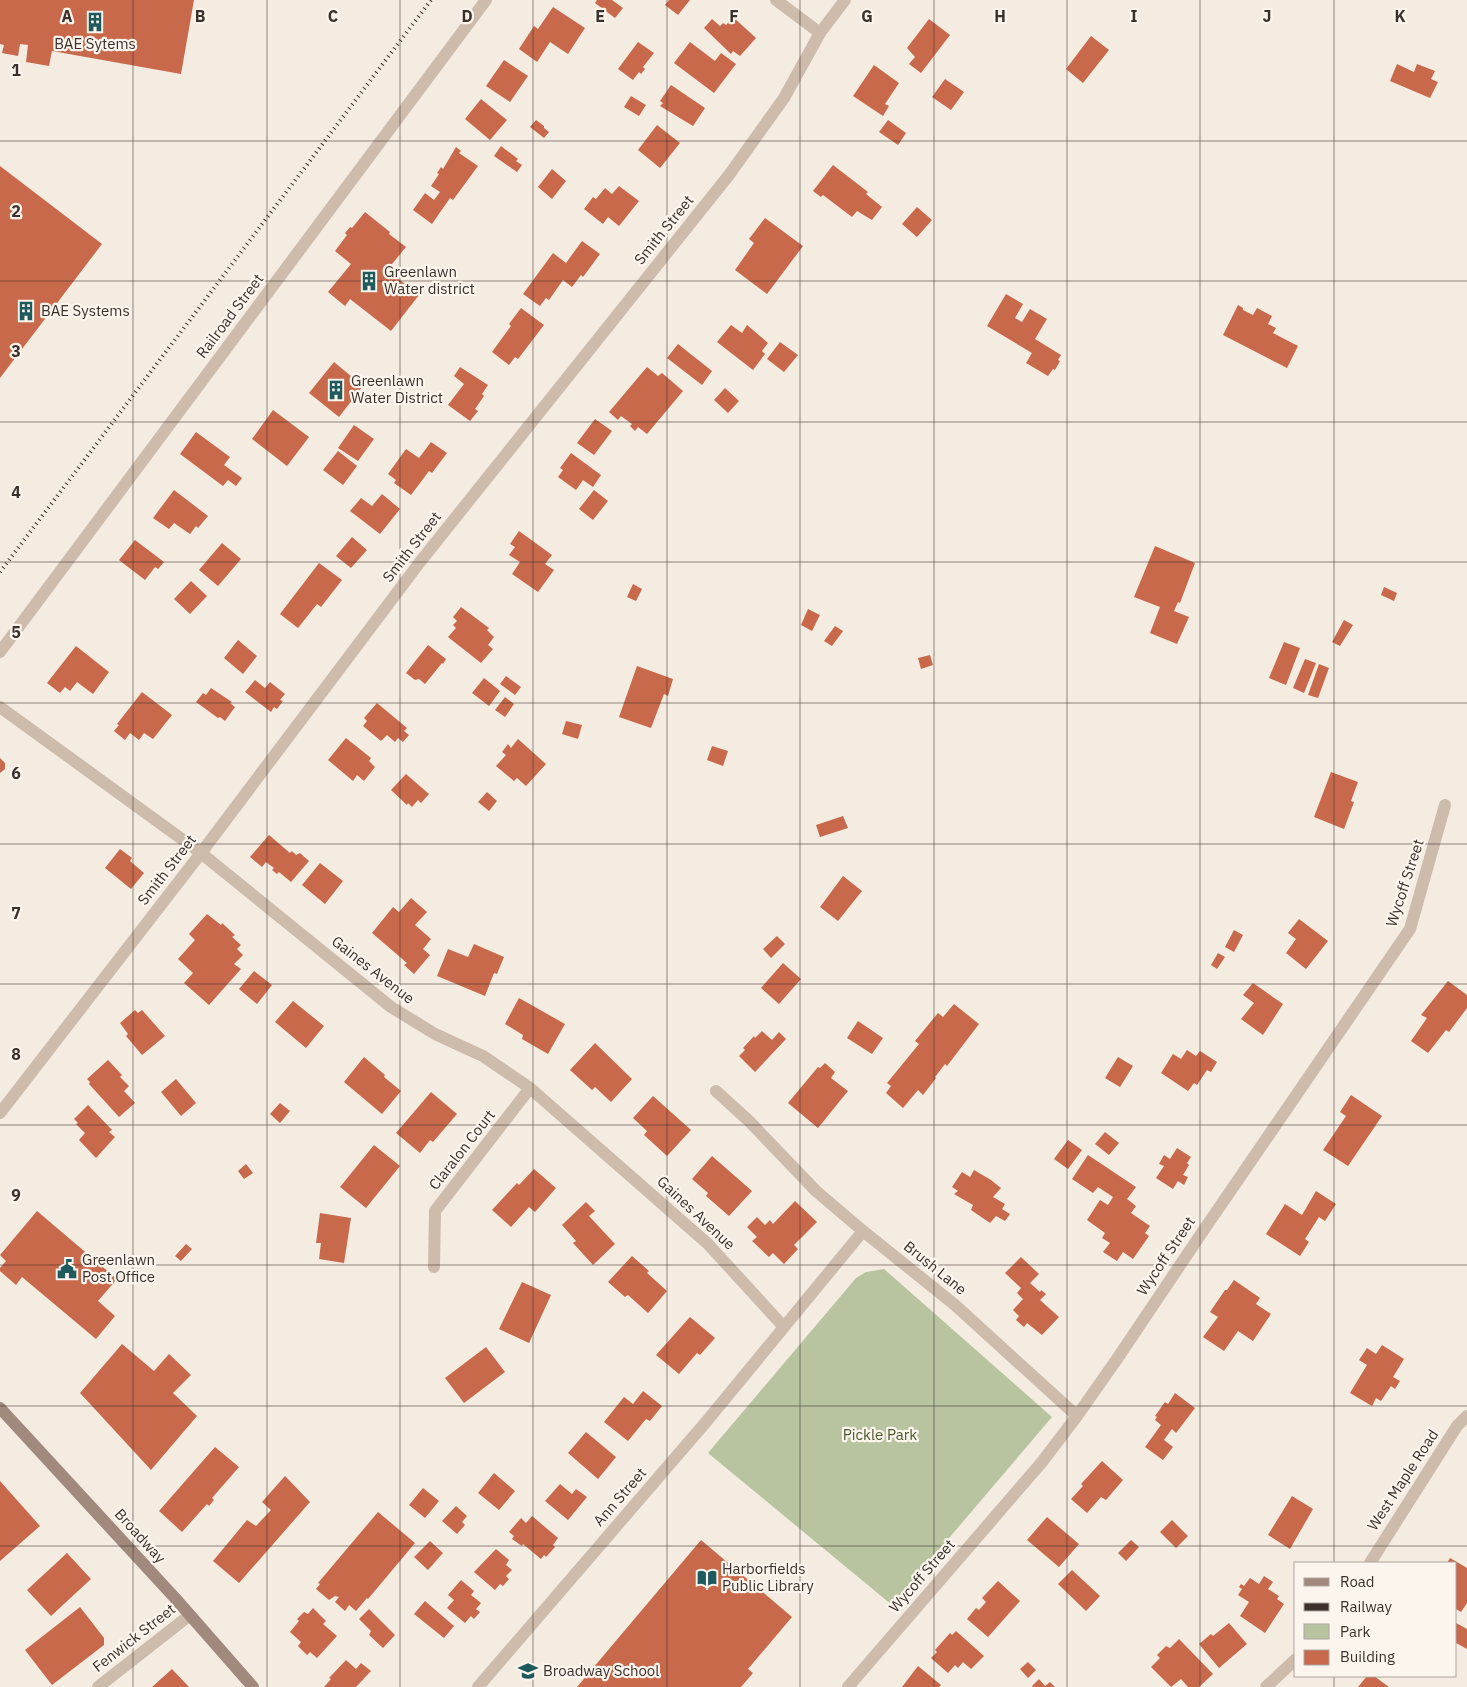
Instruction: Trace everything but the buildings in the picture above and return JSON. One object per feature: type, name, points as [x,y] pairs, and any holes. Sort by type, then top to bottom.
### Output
[{"type":"main road","name":"Broadway","points":[[0,1408],[190,1615],[253,1687]]},
{"type":"street","name":"Railroad Street","points":[[0,652],[486,0]]},
{"type":"street","points":[[776,0],[820,33]]},
{"type":"street","name":"Smith Street","points":[[0,1113],[201,854],[420,562],[729,175],[784,98],[820,33],[845,0]]},
{"type":"street","name":"Gaines Avenue","points":[[0,707],[201,854],[391,1007],[435,1034],[483,1056],[530,1088],[708,1244],[783,1326]]},
{"type":"street","name":"Wycoff Street","points":[[848,1687],[1042,1462],[1077,1416],[1118,1359],[1200,1234],[1410,929],[1445,805]]},
{"type":"street","name":"Claralon Court","points":[[434,1267],[435,1211],[530,1088]]},
{"type":"street","name":"Brush Lane","points":[[716,1090],[749,1121],[816,1191],[955,1305],[1077,1416]]},
{"type":"street","points":[[783,1326],[863,1231]]},
{"type":"street","name":"Ann Street","points":[[478,1687],[706,1422],[783,1326]]},
{"type":"street","name":"West Maple Road","points":[[1371,1562],[1452,1435],[1467,1416]]},
{"type":"street","name":"Fenwick Street","points":[[98,1687],[190,1615]]},
{"type":"street","points":[[1266,1687],[1294,1661]]},
{"type":"green space","name":"Pickle Park","points":[[884,1269],[1052,1417],[892,1605],[708,1453],[856,1278],[866,1272]]},
{"type":"railway","points":[[0,572],[431,0]]},
{"type":"place","name":"BAE Sytems","points":[[95,22]]},
{"type":"place","name":"Greenlawn Water district","points":[[369,281]]},
{"type":"place","name":"BAE Systems","points":[[26,311]]},
{"type":"place","name":"Greenlawn Water District","points":[[336,390]]},
{"type":"place","name":"Greenlawn Post Office","points":[[67,1269]]},
{"type":"place","name":"Harborfields Public Library","points":[[707,1578]]},
{"type":"place","name":"Broadway School","points":[[528,1671]]}]
